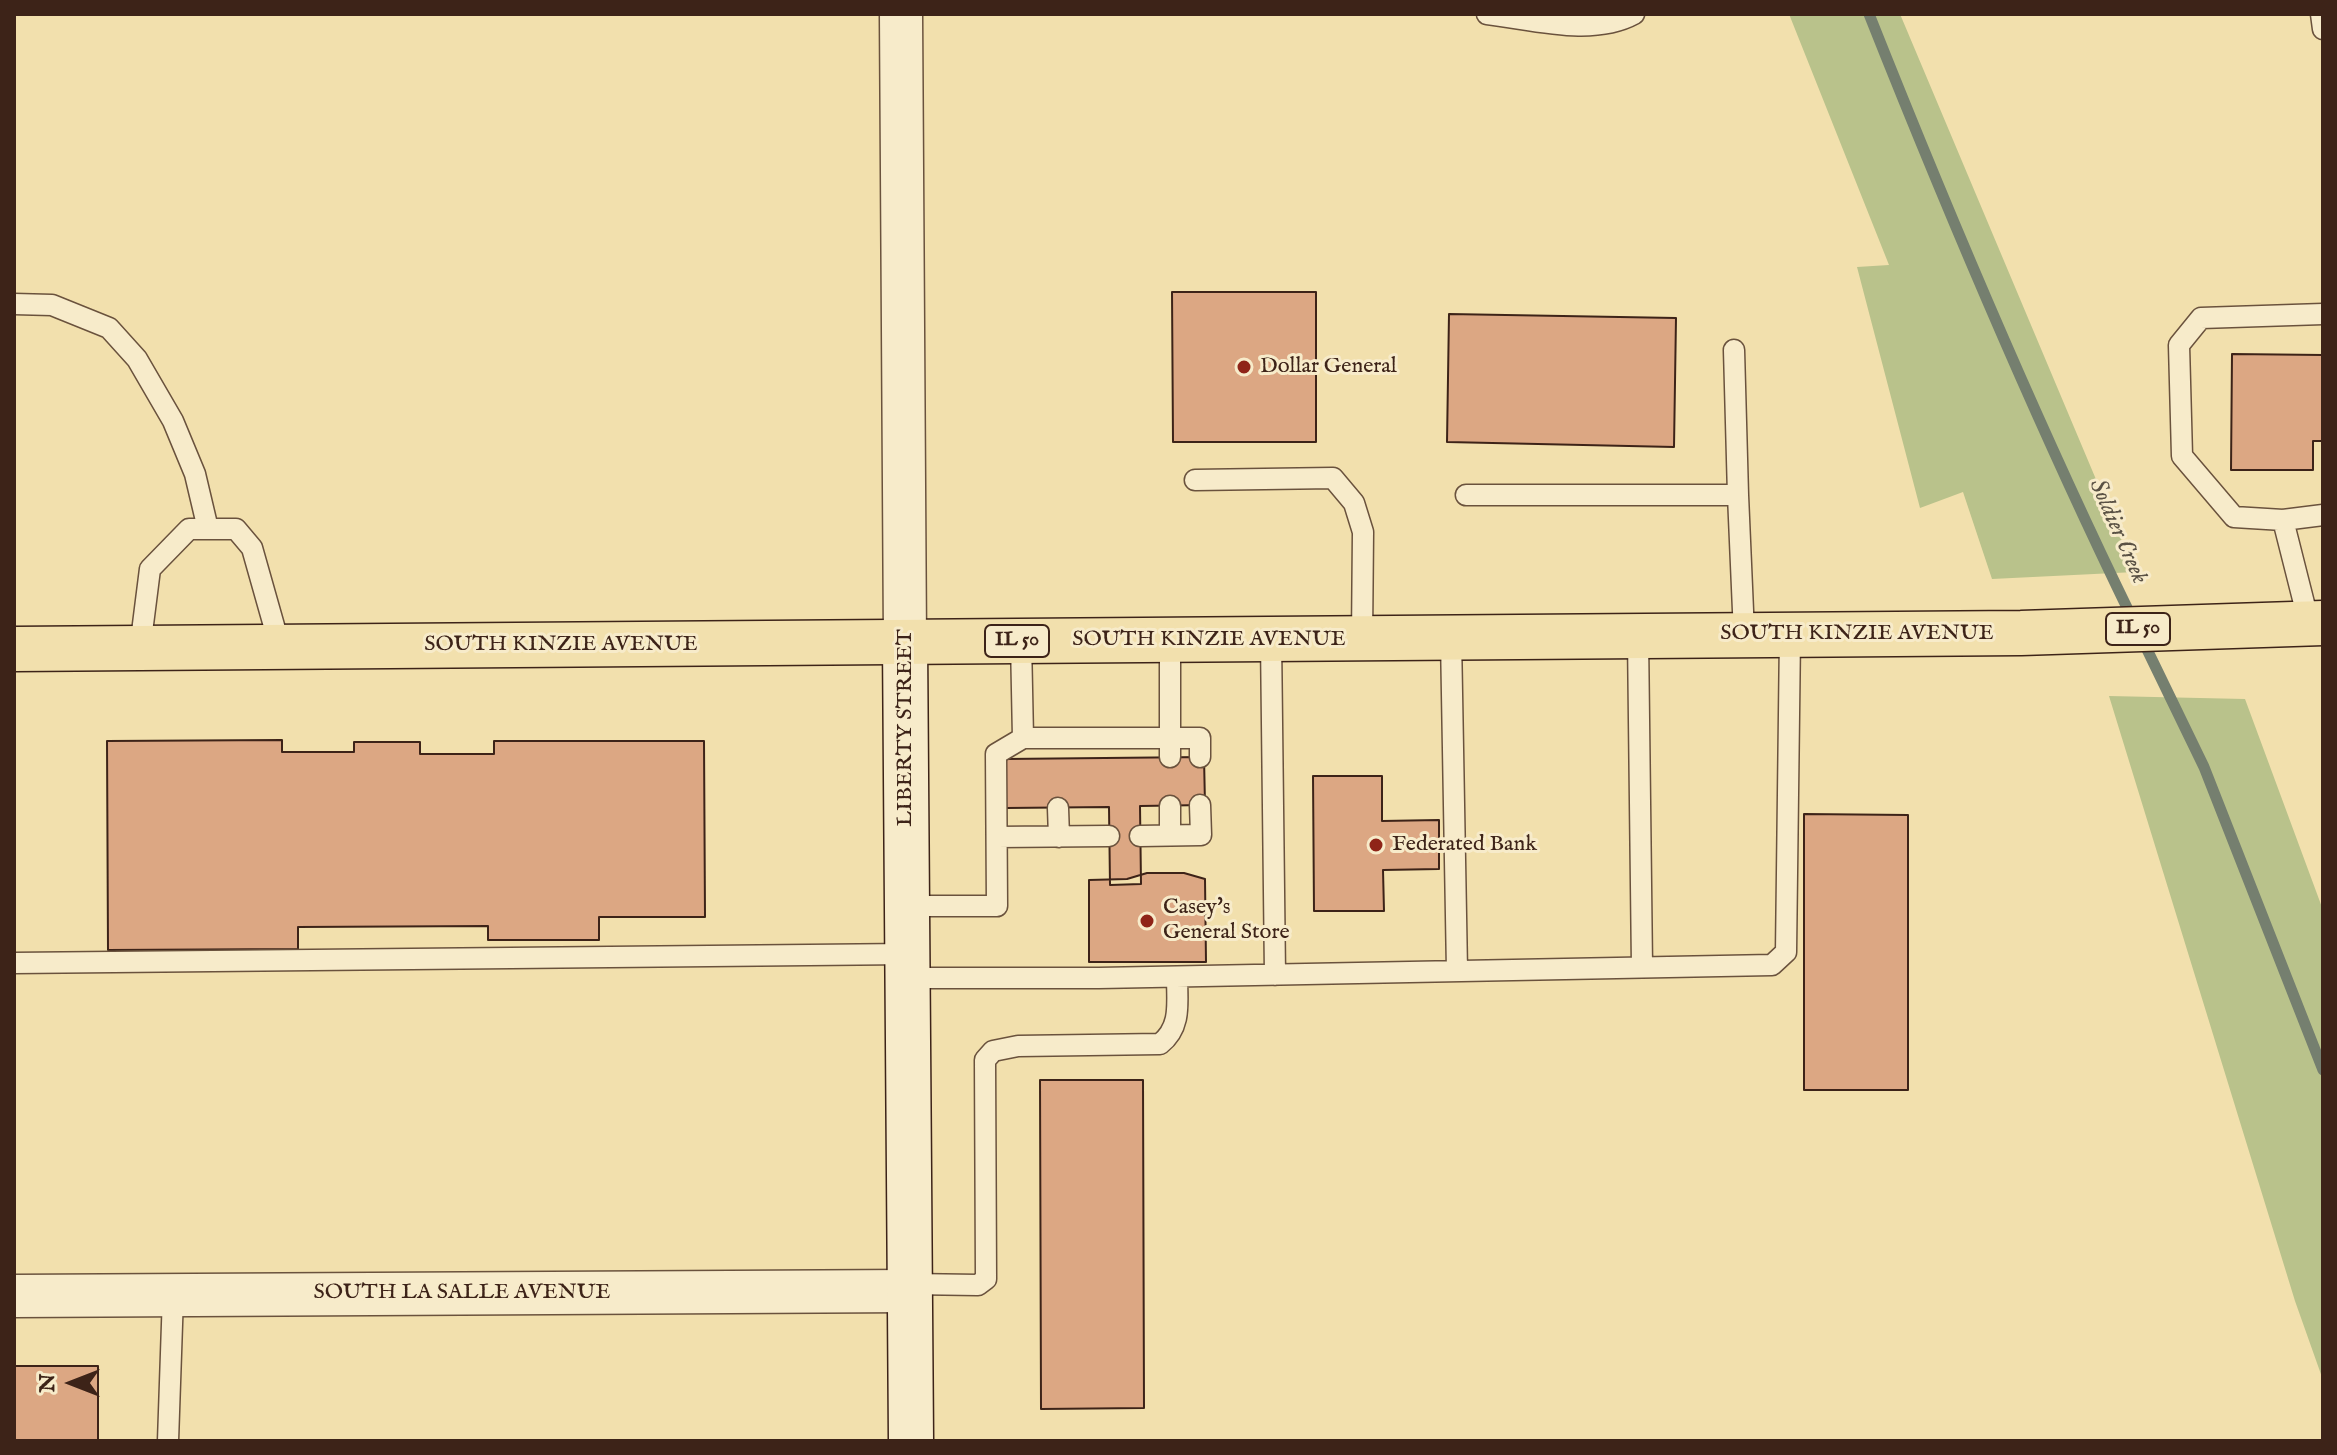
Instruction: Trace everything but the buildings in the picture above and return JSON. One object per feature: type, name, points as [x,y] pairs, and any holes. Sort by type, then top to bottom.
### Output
[{"type":"main road","name":"SOUTH KINZIE AVENUE","points":[[14,649],[2021,633],[2316,623]]},
{"type":"street","name":"LIBERTY STREET","points":[[901,14],[911,1441]]},
{"type":"street","name":"SOUTH LA SALLE AVENUE","points":[[14,1296],[910,1288]]},
{"type":"lane","points":[[1487,14],[1580,25],[1618,23],[1634,14]]},
{"type":"lane","points":[[2321,14],[2323,29]]},
{"type":"lane","points":[[14,304],[52,305],[109,328],[137,359],[173,421],[195,474],[208,529]]},
{"type":"lane","points":[[2323,314],[2201,318],[2179,345],[2182,456],[2234,517],[2283,520],[2323,515]]},
{"type":"lane","points":[[1734,350],[1744,634]]},
{"type":"lane","points":[[1195,480],[1333,478],[1354,503],[1363,532],[1362,638]]},
{"type":"lane","points":[[1466,495],[1738,495]]},
{"type":"lane","points":[[2283,520],[2316,623]]},
{"type":"lane","points":[[140,648],[150,569],[189,529],[236,529],[252,548],[280,647]]},
{"type":"lane","points":[[14,963],[908,966],[1177,977],[1772,965],[1786,952],[1790,635]]},
{"type":"lane","points":[[1638,637],[1642,967]]},
{"type":"lane","points":[[1451,638],[1457,971]]},
{"type":"lane","points":[[1271,639],[1275,975]]},
{"type":"lane","points":[[1170,640],[1170,748]]},
{"type":"lane","points":[[1021,641],[1023,738]]},
{"type":"lane","points":[[907,906],[997,906],[996,754],[1023,738],[1058,748],[1170,748],[1200,738],[1200,757]]},
{"type":"lane","points":[[1140,836],[1201,835],[1200,805]]},
{"type":"lane","points":[[1170,806],[1170,835]]},
{"type":"lane","points":[[1058,808],[1059,837]]},
{"type":"lane","points":[[997,837],[1109,836]]},
{"type":"lane","points":[[910,1288],[978,1285],[986,1279],[985,1060],[993,1051],[1018,1046],[1160,1044],[1170,1036],[1177,1017],[1177,977]]},
{"type":"lane","points":[[168,1441],[173,1295]]},
{"type":"green space","points":[[1789,14],[1900,14],[2135,572],[1992,579],[1963,492],[1920,508],[1857,267],[1889,265]]},
{"type":"green space","points":[[2109,696],[2245,699],[2323,910],[2323,1380],[2295,1301]]},
{"type":"waterway","name":"Soldier Creek","points":[[1869,14],[1995,319],[2132,618]]},
{"type":"waterway","name":"Soldier Creek","points":[[2141,637],[2204,767],[2323,1070]]},
{"type":"place","name":"Dollar General","points":[[1244,367]]},
{"type":"place","name":"Federated Bank","points":[[1376,845]]},
{"type":"place","name":"Casey's General Store","points":[[1147,921]]}]
